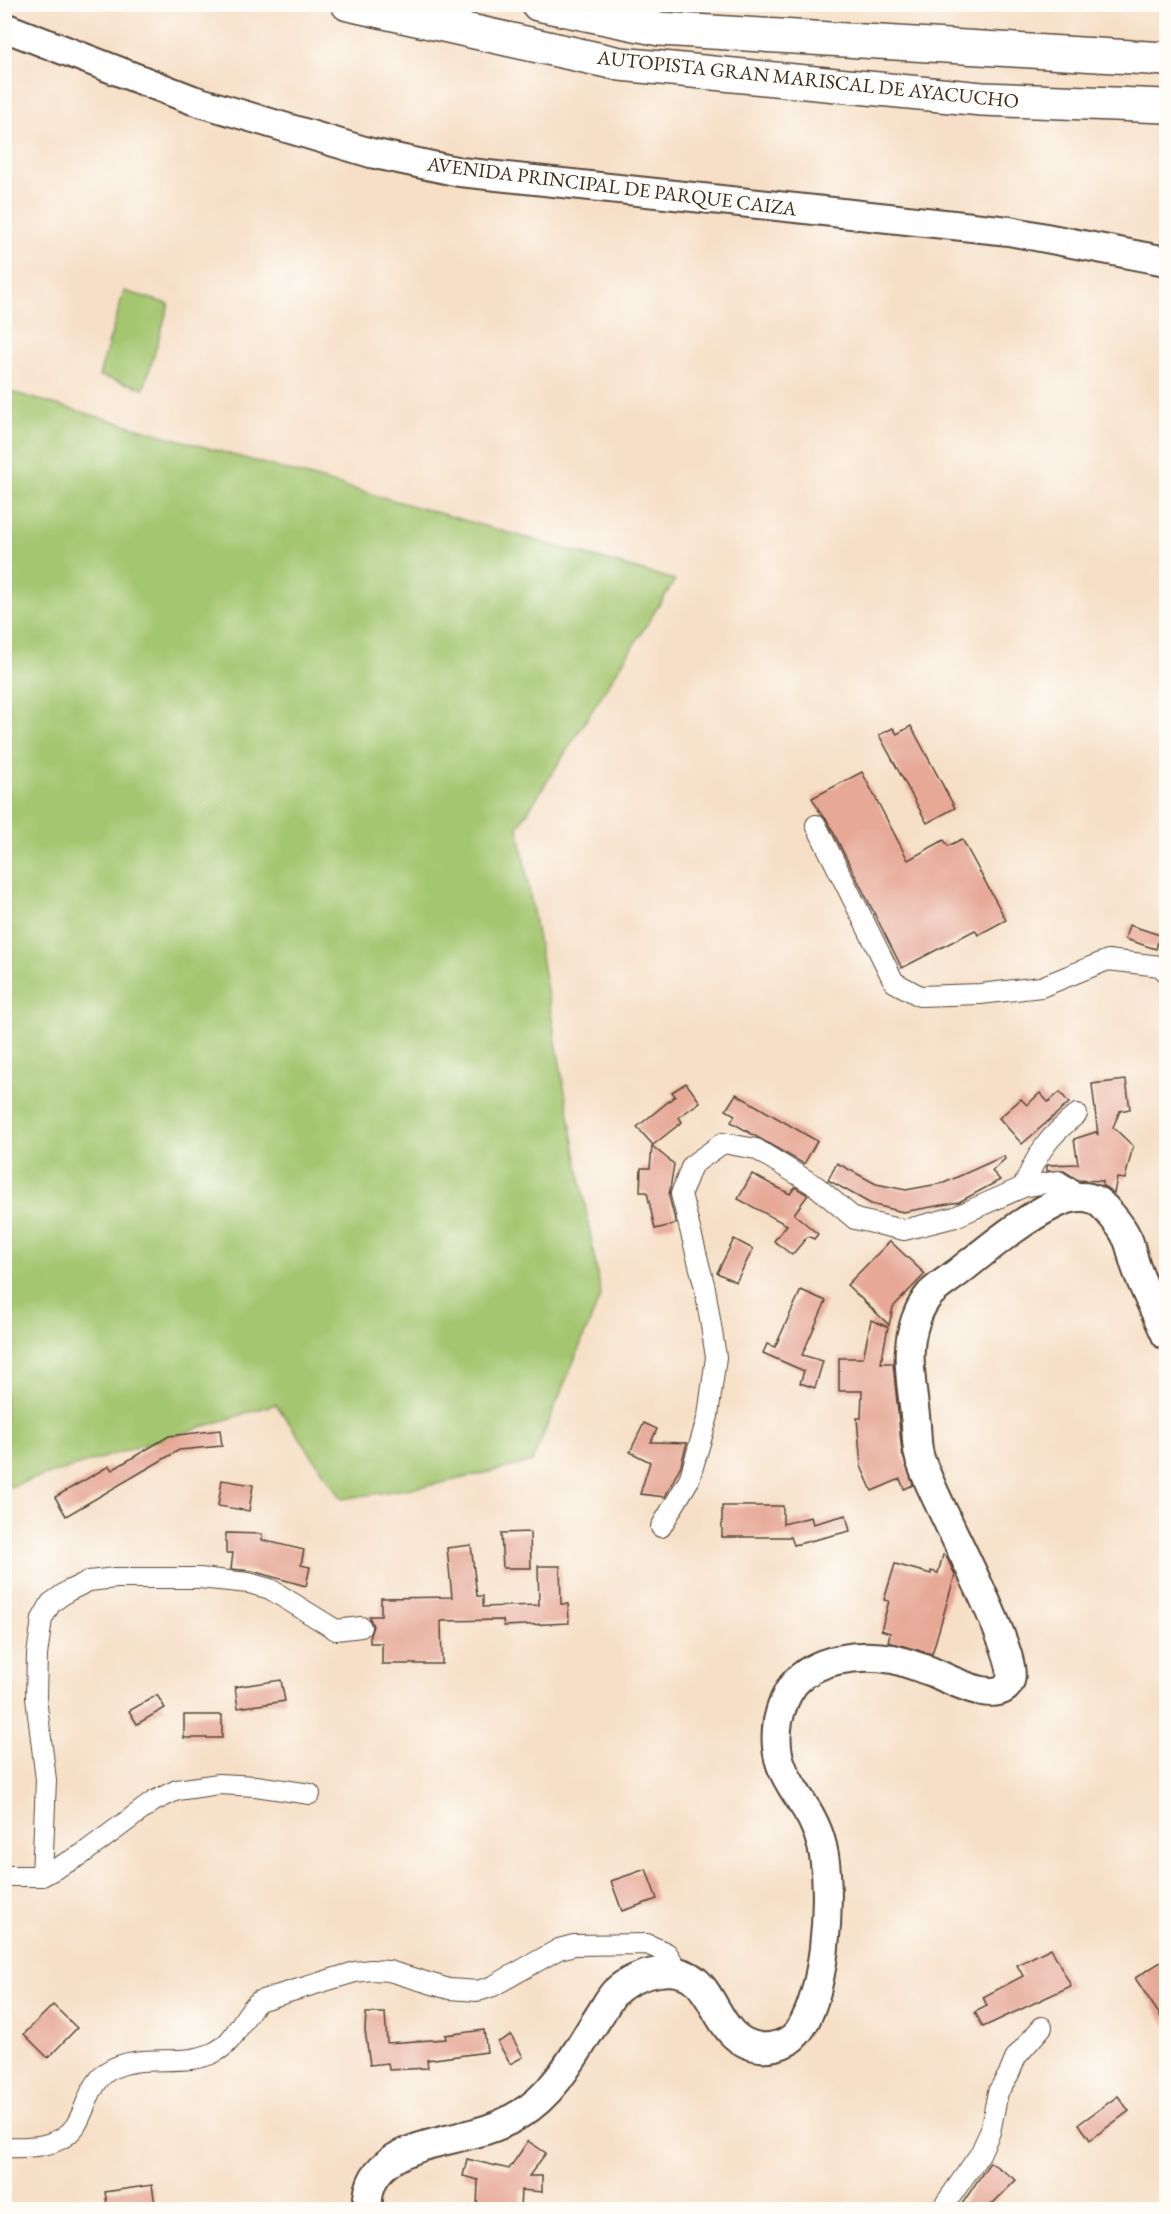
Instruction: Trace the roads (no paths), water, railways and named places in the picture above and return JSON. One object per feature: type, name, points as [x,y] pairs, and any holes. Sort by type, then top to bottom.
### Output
[{"type":"highway","name":"AUTOPISTA GRAN MARISCAL DE AYACUCHO","points":[[348,4],[620,64],[982,99],[1167,106]]},
{"type":"highway","name":"AUTOPISTA GRAN MARISCAL DE AYACUCHO","points":[[538,4],[660,29],[1167,59]]},
{"type":"street","name":"AVENIDA PRINCIPAL DE PARQUE CAIZA","points":[[4,27],[194,100],[371,153],[460,172],[1009,231],[1167,261]]},
{"type":"street","points":[[816,825],[894,982],[920,996],[980,994],[1041,987],[1108,960],[1160,966],[1167,972]]},
{"type":"street","points":[[1023,1187],[1036,1157],[1053,1133],[1077,1114]]},
{"type":"street","points":[[660,1527],[689,1480],[708,1416],[716,1357],[705,1288],[681,1194],[692,1165],[723,1143],[756,1149],[816,1186],[855,1219],[904,1230],[955,1217],[1023,1187],[1058,1181],[1082,1197],[1098,1200],[1128,1238],[1135,1264],[1167,1335]]},
{"type":"street","points":[[368,2210],[366,2202],[376,2174],[407,2151],[422,2145],[479,2132],[523,2113],[554,2084],[616,1990],[640,1977],[658,1972],[679,1971],[693,1978],[704,1989],[720,2018],[733,2034],[747,2045],[769,2049],[792,2040],[808,2015],[817,1988],[823,1959],[827,1879],[823,1849],[816,1826],[785,1777],[778,1758],[776,1737],[781,1706],[795,1682],[818,1665],[857,1657],[892,1659],[932,1672],[968,1688],[991,1692],[1006,1687],[1010,1681],[1008,1658],[958,1539],[930,1483],[919,1455],[909,1348],[915,1322],[928,1296],[1005,1235],[1060,1202],[1082,1197]]},
{"type":"street","points":[[42,1876],[46,1780],[36,1698],[37,1655],[42,1619],[51,1603],[89,1581],[116,1578],[199,1578],[249,1583],[270,1589],[336,1630],[360,1627]]},
{"type":"street","points":[[4,1876],[42,1876],[81,1854],[146,1807],[177,1790],[219,1784],[256,1786],[310,1794]]},
{"type":"street","points":[[4,2147],[34,2147],[52,2143],[64,2136],[75,2126],[96,2084],[106,2072],[122,2064],[201,2057],[216,2052],[229,2040],[250,2009],[259,2001],[355,1972],[389,1971],[449,1989],[478,1991],[493,1986],[559,1949],[574,1945],[637,1944],[647,1944],[667,1953],[679,1971]]},
{"type":"street","points":[[941,2210],[980,2154],[990,2132],[998,2092],[1016,2057],[1042,2028]]}]
